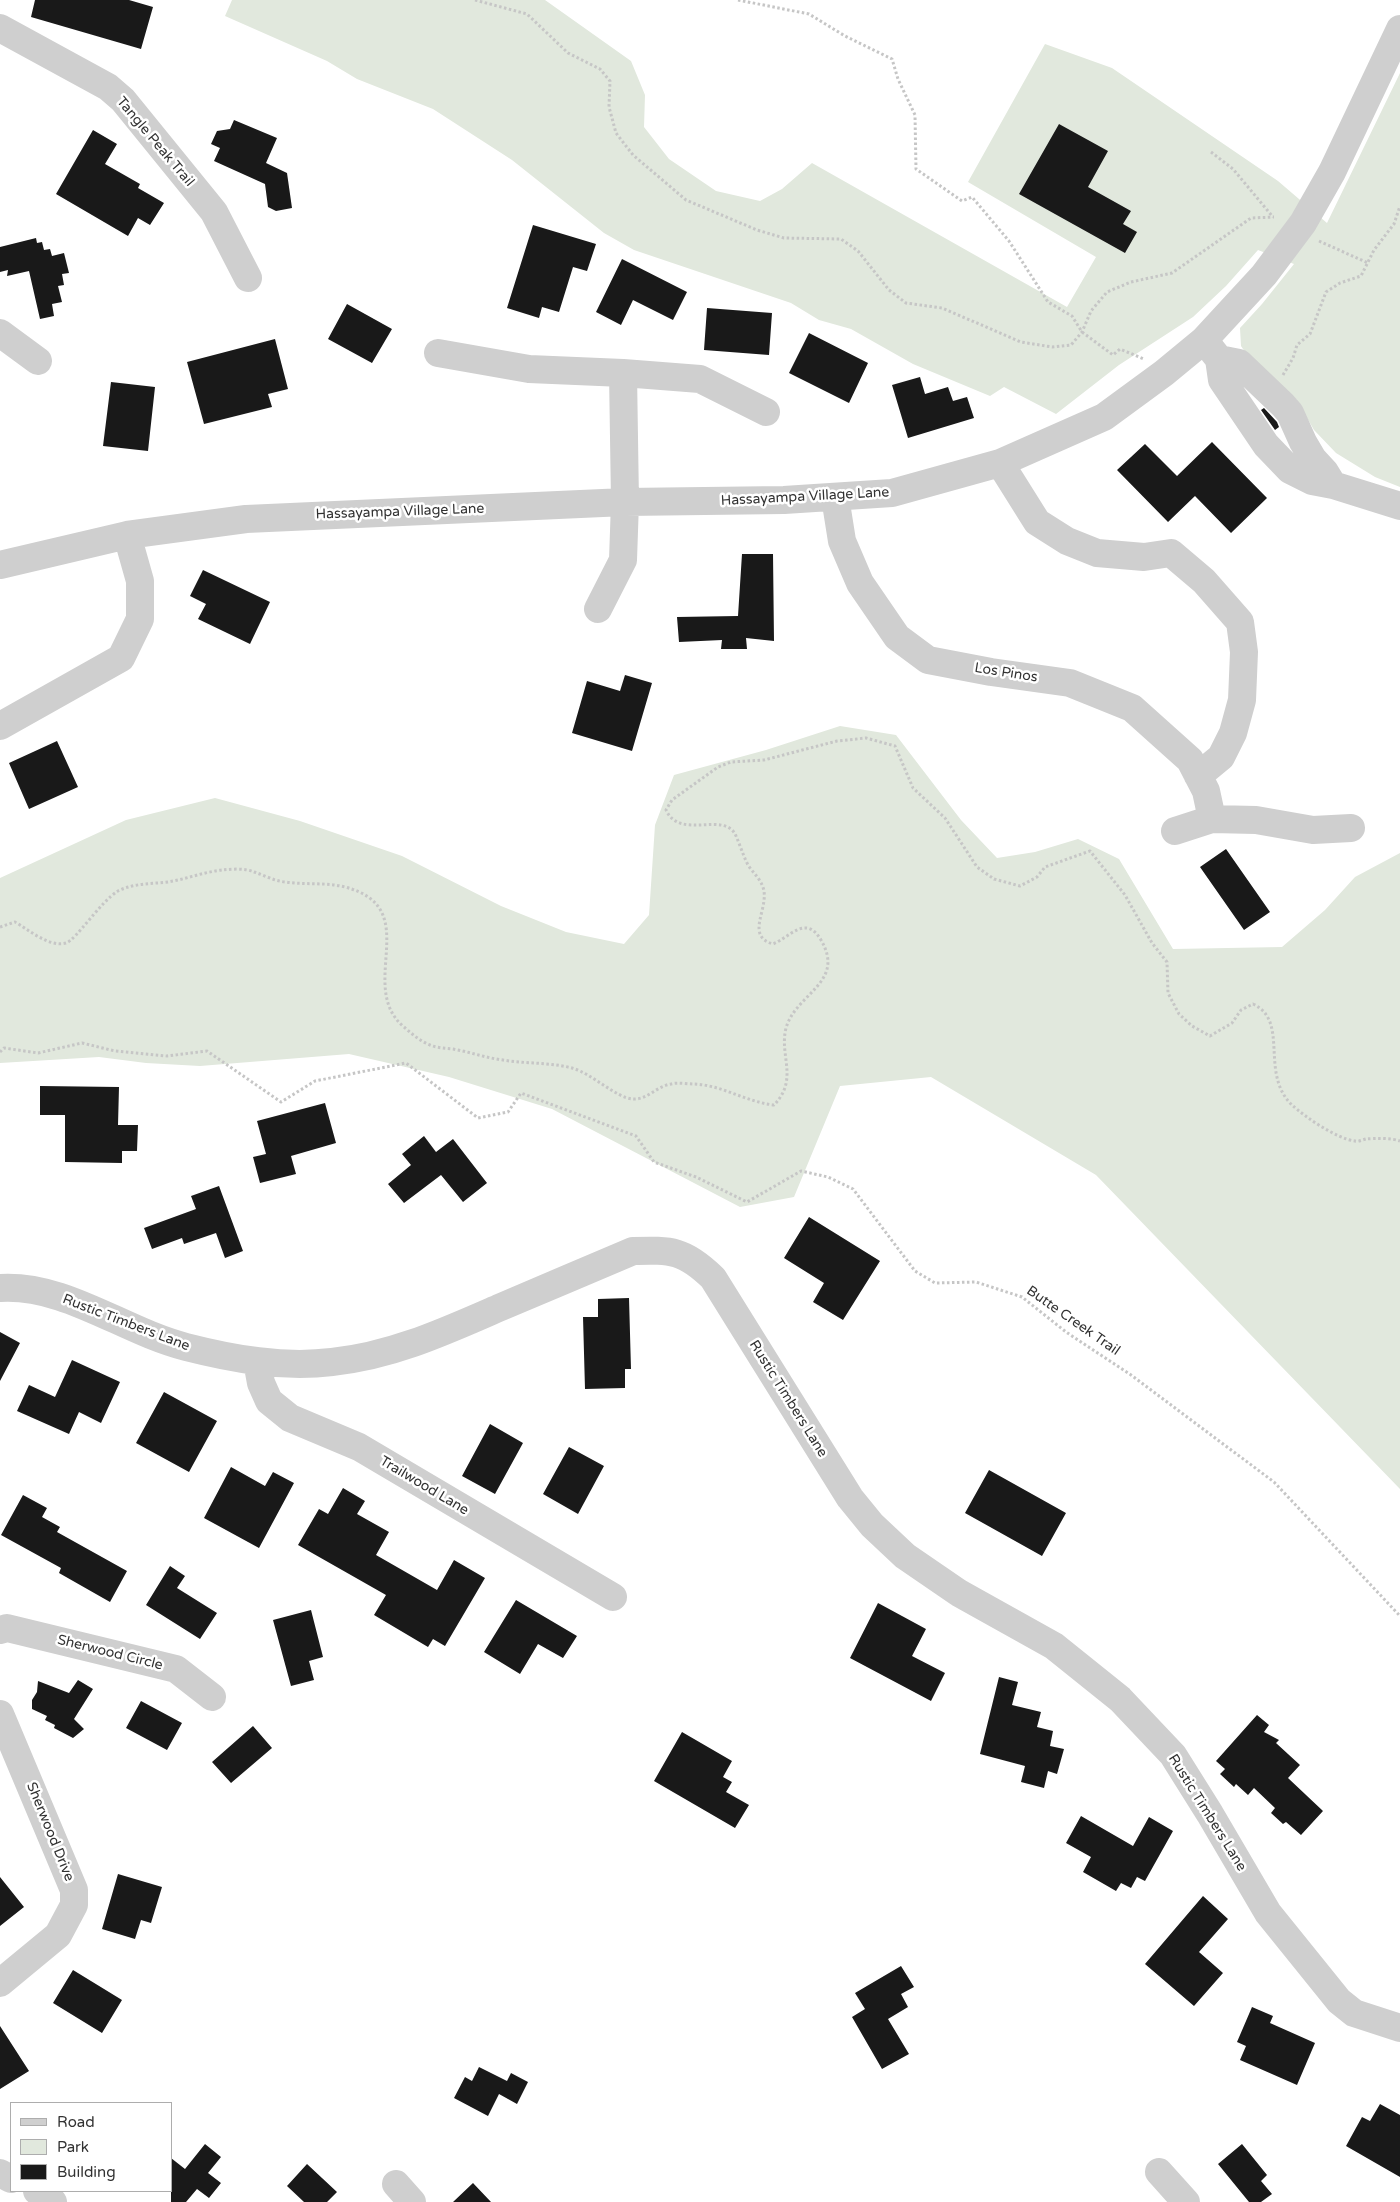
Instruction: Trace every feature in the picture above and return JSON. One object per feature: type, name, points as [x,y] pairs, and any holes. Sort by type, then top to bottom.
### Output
[{"type":"street","name":"Tangle Peak Trail","points":[[0,28],[108,87],[123,100],[214,212],[248,278]]},
{"type":"street","name":"Hassayampa Village Lane","points":[[0,565],[127,535],[246,519],[625,502],[784,500],[892,493],[1000,463],[1104,417],[1164,373],[1211,350],[1303,223],[1351,135],[1400,29]]},
{"type":"street","points":[[0,333],[38,361]]},
{"type":"street","points":[[1211,350],[1239,362],[1290,413],[1300,437],[1313,459],[1325,472],[1333,485]]},
{"type":"street","points":[[1211,350],[1222,380],[1274,455],[1290,470],[1312,481],[1333,485],[1400,506]]},
{"type":"street","points":[[438,353],[529,369],[700,379],[766,412]]},
{"type":"street","points":[[598,609],[623,560],[625,502],[623,373]]},
{"type":"street","points":[[1274,455],[1300,437]]},
{"type":"street","points":[[1000,463],[1037,522],[1067,541],[1097,553],[1144,557],[1171,553],[1204,581],[1240,622],[1244,652],[1242,700],[1233,733],[1221,757],[1198,776]]},
{"type":"street","name":"Los Pinos","points":[[835,497],[842,541],[860,583],[897,637],[928,660],[991,672],[1070,683],[1132,708],[1190,760],[1206,791],[1212,820]]},
{"type":"street","points":[[0,726],[121,658],[140,619],[140,581],[127,535]]},
{"type":"street","points":[[1175,831],[1212,820],[1256,820],[1313,830],[1351,828]]},
{"type":"street","name":"Rustic Timbers Lane","points":[[0,1288],[21,1287],[79,1303],[119,1323],[184,1347],[280,1364],[331,1362],[395,1350],[446,1331],[633,1251],[665,1250],[694,1260],[713,1278],[850,1498],[872,1524],[905,1556],[959,1593],[1054,1646],[1120,1699],[1173,1755],[1268,1913],[1339,2001],[1354,2013],[1400,2028]]},
{"type":"street","name":"Trailwood Lane","points":[[257,1361],[261,1384],[269,1401],[290,1418],[359,1447],[613,1597]]},
{"type":"street","name":"Sherwood Circle","points":[[0,1630],[7,1628],[176,1670],[212,1697]]},
{"type":"street","name":"Sherwood Drive","points":[[0,1714],[74,1890],[74,1905],[58,1935],[0,1983]]},
{"type":"street","points":[[1158,2172],[1186,2202]]},
{"type":"street","points":[[38,2192],[53,2202]]},
{"type":"path","points":[[475,0],[528,14],[568,53],[600,69],[610,81],[609,107],[616,133],[633,155],[686,200],[757,230],[784,238],[841,240],[858,250],[889,290],[906,303],[942,308],[1021,342],[1052,347],[1071,345],[1082,332],[1092,311],[1107,292],[1131,282],[1172,274],[1251,218],[1274,217]]},
{"type":"path","points":[[738,0],[809,14],[845,36],[892,59],[898,79],[915,115],[916,169],[962,201],[972,197],[1009,241],[1048,302],[1072,316],[1082,332],[1114,355],[1120,350],[1150,362],[1164,373]]},
{"type":"path","points":[[1211,152],[1233,170],[1278,220]]},
{"type":"path","points":[[1280,379],[1294,358],[1297,345],[1310,334],[1326,292],[1340,283],[1361,276],[1374,250],[1394,224],[1400,206]]},
{"type":"path","points":[[1318,240],[1368,263]]},
{"type":"path","points":[[0,928],[15,922],[46,940],[66,943],[73,938],[96,910],[111,896],[122,890],[138,884],[180,880],[221,870],[251,871],[282,882],[321,884],[346,888],[372,901],[385,920],[387,950],[383,985],[386,997],[392,1013],[401,1025],[421,1041],[434,1047],[503,1060],[558,1064],[582,1071],[623,1097],[632,1100],[642,1099],[657,1089],[671,1084],[697,1084],[718,1087],[742,1098],[774,1105],[782,1096],[787,1084],[786,1028],[794,1012],[824,978],[828,970],[826,949],[818,935],[805,928],[796,929],[773,944],[764,941],[759,936],[758,931],[763,910],[764,890],[749,867],[734,832],[724,824],[704,826],[681,823],[673,819],[666,810],[672,800],[724,764],[764,760],[837,741],[866,738],[895,746],[913,788],[945,818],[977,867],[994,879],[1020,886],[1037,877],[1045,867],[1090,851],[1125,894],[1152,943],[1166,962],[1168,993],[1179,1014],[1192,1026],[1210,1036],[1232,1022],[1241,1010],[1253,1004],[1263,1008],[1272,1024],[1277,1083],[1292,1104],[1332,1133],[1355,1142],[1366,1139],[1395,1139],[1400,1141]]},
{"type":"path","name":"Butte Creek Trail","points":[[0,1052],[4,1048],[38,1053],[82,1042],[115,1052],[167,1056],[207,1052],[281,1102],[315,1081],[406,1063],[478,1118],[508,1112],[521,1093],[636,1136],[654,1162],[696,1177],[746,1202],[801,1172],[828,1177],[853,1189],[915,1271],[935,1283],[976,1282],[1022,1297],[1066,1332],[1131,1375],[1274,1482],[1400,1616]]},
{"type":"green space","points":[[232,0],[545,0],[631,61],[645,95],[644,127],[669,159],[716,191],[760,201],[782,189],[812,163],[1067,307],[1096,257],[968,182],[1045,44],[1112,68],[1278,181],[1327,223],[1400,73],[1400,487],[1375,477],[1336,453],[1314,430],[1296,399],[1249,358],[1241,346],[1240,328],[1294,264],[1258,250],[1226,286],[1193,317],[1119,365],[1056,414],[1004,387],[990,396],[913,364],[851,329],[819,320],[791,303],[634,250],[604,233],[512,160],[433,109],[357,79],[327,61],[225,16]]},
{"type":"green space","points":[[840,726],[896,735],[961,820],[997,858],[1035,852],[1078,839],[1119,859],[1173,949],[1282,947],[1325,910],[1355,877],[1400,853],[1400,1489],[1096,1175],[931,1077],[840,1086],[794,1197],[740,1207],[552,1109],[449,1077],[349,1054],[200,1066],[146,1063],[99,1057],[0,1063],[0,878],[126,820],[215,798],[300,821],[402,856],[501,906],[566,932],[624,944],[649,915],[655,825],[674,775],[766,750]]},
{"type":"building","points":[[35,0],[129,0],[153,7],[141,49],[31,17]]},
{"type":"building","points":[[234,120],[277,138],[266,163],[287,173],[292,208],[276,211],[268,207],[265,184],[214,161],[220,148],[211,144],[217,131],[230,129]]},
{"type":"building","points":[[1059,124],[1108,151],[1088,187],[1131,211],[1123,224],[1137,232],[1125,253],[1019,194]]},
{"type":"building","points":[[93,130],[117,144],[105,164],[140,184],[138,188],[164,203],[150,225],[138,218],[128,236],[56,194]]},
{"type":"building","points":[[533,225],[596,244],[587,271],[573,267],[559,312],[542,307],[539,318],[507,308]]},
{"type":"building","points":[[36,238],[37,243],[42,242],[44,250],[50,249],[52,256],[64,253],[69,273],[62,274],[64,285],[58,286],[62,302],[52,304],[54,316],[40,319],[29,271],[7,276],[8,270],[0,272],[0,247]]},
{"type":"building","points":[[622,259],[687,292],[673,320],[633,300],[621,325],[596,312]]},
{"type":"building","points":[[347,304],[392,329],[372,363],[328,339]]},
{"type":"building","points":[[707,308],[772,313],[769,355],[704,350]]},
{"type":"building","points":[[809,333],[868,363],[849,403],[789,373]]},
{"type":"building","points":[[275,339],[288,389],[268,394],[272,407],[204,424],[187,362]]},
{"type":"building","points":[[920,377],[925,394],[948,387],[953,401],[967,397],[974,418],[908,438],[892,385]]},
{"type":"building","points":[[111,382],[155,387],[148,451],[103,446]]},
{"type":"building","points":[[1264,408],[1277,422],[1279,427],[1275,430],[1261,410]]},
{"type":"building","points":[[1212,442],[1267,498],[1231,533],[1195,496],[1168,522],[1117,470],[1145,444],[1177,476]]},
{"type":"building","points":[[742,554],[773,554],[774,641],[746,638],[747,649],[721,649],[722,640],[679,642],[677,617],[738,616]]},
{"type":"building","points":[[203,570],[270,602],[250,644],[198,619],[206,604],[190,596]]},
{"type":"building","points":[[625,675],[652,683],[632,751],[572,733],[587,681],[620,691]]},
{"type":"building","points":[[57,741],[78,787],[29,809],[9,763]]},
{"type":"building","points":[[1226,849],[1270,912],[1244,930],[1200,867]]},
{"type":"building","points":[[40,1086],[119,1087],[118,1125],[138,1125],[137,1151],[122,1151],[122,1163],[65,1162],[65,1115],[40,1115]]},
{"type":"building","points":[[325,1103],[336,1143],[291,1156],[296,1174],[260,1183],[253,1157],[266,1154],[257,1121]]},
{"type":"building","points":[[424,1136],[436,1152],[453,1139],[487,1183],[463,1202],[441,1175],[404,1203],[388,1184],[411,1165],[402,1154]]},
{"type":"building","points":[[219,1186],[243,1251],[225,1258],[216,1233],[184,1244],[182,1238],[152,1249],[144,1228],[196,1209],[191,1196]]},
{"type":"building","points":[[809,1217],[880,1261],[843,1320],[813,1302],[824,1283],[784,1258]]},
{"type":"building","points":[[629,1298],[631,1369],[625,1369],[625,1388],[585,1389],[583,1317],[598,1317],[598,1299]]},
{"type":"building","points":[[0,1332],[20,1343],[0,1381]]},
{"type":"building","points":[[72,1360],[120,1382],[101,1423],[79,1412],[69,1434],[17,1411],[29,1385],[55,1397]]},
{"type":"building","points":[[164,1392],[217,1421],[189,1472],[136,1443]]},
{"type":"building","points":[[490,1424],[523,1443],[495,1494],[462,1476]]},
{"type":"building","points":[[569,1447],[604,1466],[578,1514],[543,1494]]},
{"type":"building","points":[[231,1467],[265,1486],[273,1472],[294,1483],[259,1548],[204,1518]]},
{"type":"building","points":[[989,1470],[1066,1513],[1042,1556],[965,1513]]},
{"type":"building","points":[[343,1488],[365,1501],[357,1514],[389,1532],[376,1555],[437,1590],[454,1560],[485,1578],[445,1646],[433,1639],[428,1647],[374,1615],[386,1595],[298,1545],[319,1509],[328,1514]]},
{"type":"building","points":[[23,1495],[47,1508],[42,1517],[60,1527],[57,1532],[127,1571],[110,1602],[59,1573],[61,1568],[1,1535]]},
{"type":"building","points":[[170,1566],[185,1576],[177,1588],[217,1613],[200,1639],[146,1605]]},
{"type":"building","points":[[516,1600],[577,1636],[563,1658],[538,1644],[520,1674],[484,1652]]},
{"type":"building","points":[[878,1603],[926,1629],[912,1656],[945,1673],[931,1701],[850,1658]]},
{"type":"building","points":[[311,1610],[323,1657],[309,1661],[314,1680],[291,1686],[273,1620]]},
{"type":"building","points":[[999,1677],[1018,1682],[1012,1705],[1041,1712],[1037,1727],[1053,1731],[1050,1746],[1064,1749],[1057,1774],[1048,1771],[1044,1788],[1021,1782],[1025,1766],[980,1754]]},
{"type":"building","points":[[78,1680],[93,1689],[74,1719],[84,1729],[73,1738],[54,1728],[55,1725],[45,1720],[47,1716],[32,1709],[32,1700],[37,1692],[38,1681],[69,1693]]},
{"type":"building","points":[[141,1701],[182,1723],[167,1750],[126,1728]]},
{"type":"building","points":[[1257,1715],[1269,1725],[1264,1732],[1279,1740],[1276,1743],[1300,1765],[1288,1778],[1323,1811],[1301,1835],[1286,1822],[1283,1824],[1271,1813],[1275,1808],[1254,1788],[1248,1795],[1236,1784],[1234,1787],[1220,1774],[1225,1769],[1216,1761]]},
{"type":"building","points":[[253,1726],[272,1748],[231,1783],[212,1762]]},
{"type":"building","points":[[682,1732],[732,1761],[723,1777],[732,1782],[726,1792],[749,1805],[735,1828],[654,1781]]},
{"type":"building","points":[[1081,1816],[1133,1846],[1149,1817],[1173,1831],[1145,1881],[1137,1877],[1131,1888],[1121,1883],[1116,1891],[1083,1872],[1091,1857],[1066,1843]]},
{"type":"building","points":[[118,1874],[162,1887],[151,1923],[141,1920],[135,1939],[102,1929]]},
{"type":"building","points":[[0,1877],[24,1907],[0,1926]]},
{"type":"building","points":[[1203,1896],[1228,1919],[1199,1952],[1223,1973],[1194,2006],[1145,1964]]},
{"type":"building","points":[[901,1966],[914,1987],[901,1994],[908,2007],[888,2019],[909,2054],[882,2069],[852,2017],[865,2009],[855,1993]]},
{"type":"building","points":[[73,1970],[122,2000],[102,2033],[53,2003]]},
{"type":"building","points":[[1252,2007],[1273,2016],[1270,2023],[1315,2043],[1297,2085],[1240,2060],[1246,2046],[1237,2042]]},
{"type":"building","points":[[0,2026],[29,2071],[0,2089]]},
{"type":"building","points":[[479,2067],[507,2081],[511,2073],[528,2082],[517,2104],[499,2094],[488,2116],[454,2098],[465,2077],[472,2081]]},
{"type":"building","points":[[1380,2104],[1400,2115],[1400,2177],[1346,2146],[1362,2117],[1370,2121]]},
{"type":"building","points":[[205,2144],[221,2157],[208,2173],[221,2183],[209,2198],[197,2189],[186,2202],[171,2202],[172,2159],[185,2169]]},
{"type":"building","points":[[1242,2144],[1267,2175],[1261,2181],[1272,2194],[1261,2202],[1249,2202],[1218,2164]]},
{"type":"building","points":[[307,2164],[337,2192],[327,2202],[304,2202],[287,2186]]},
{"type":"building","points":[[473,2183],[491,2202],[453,2202]]}]
